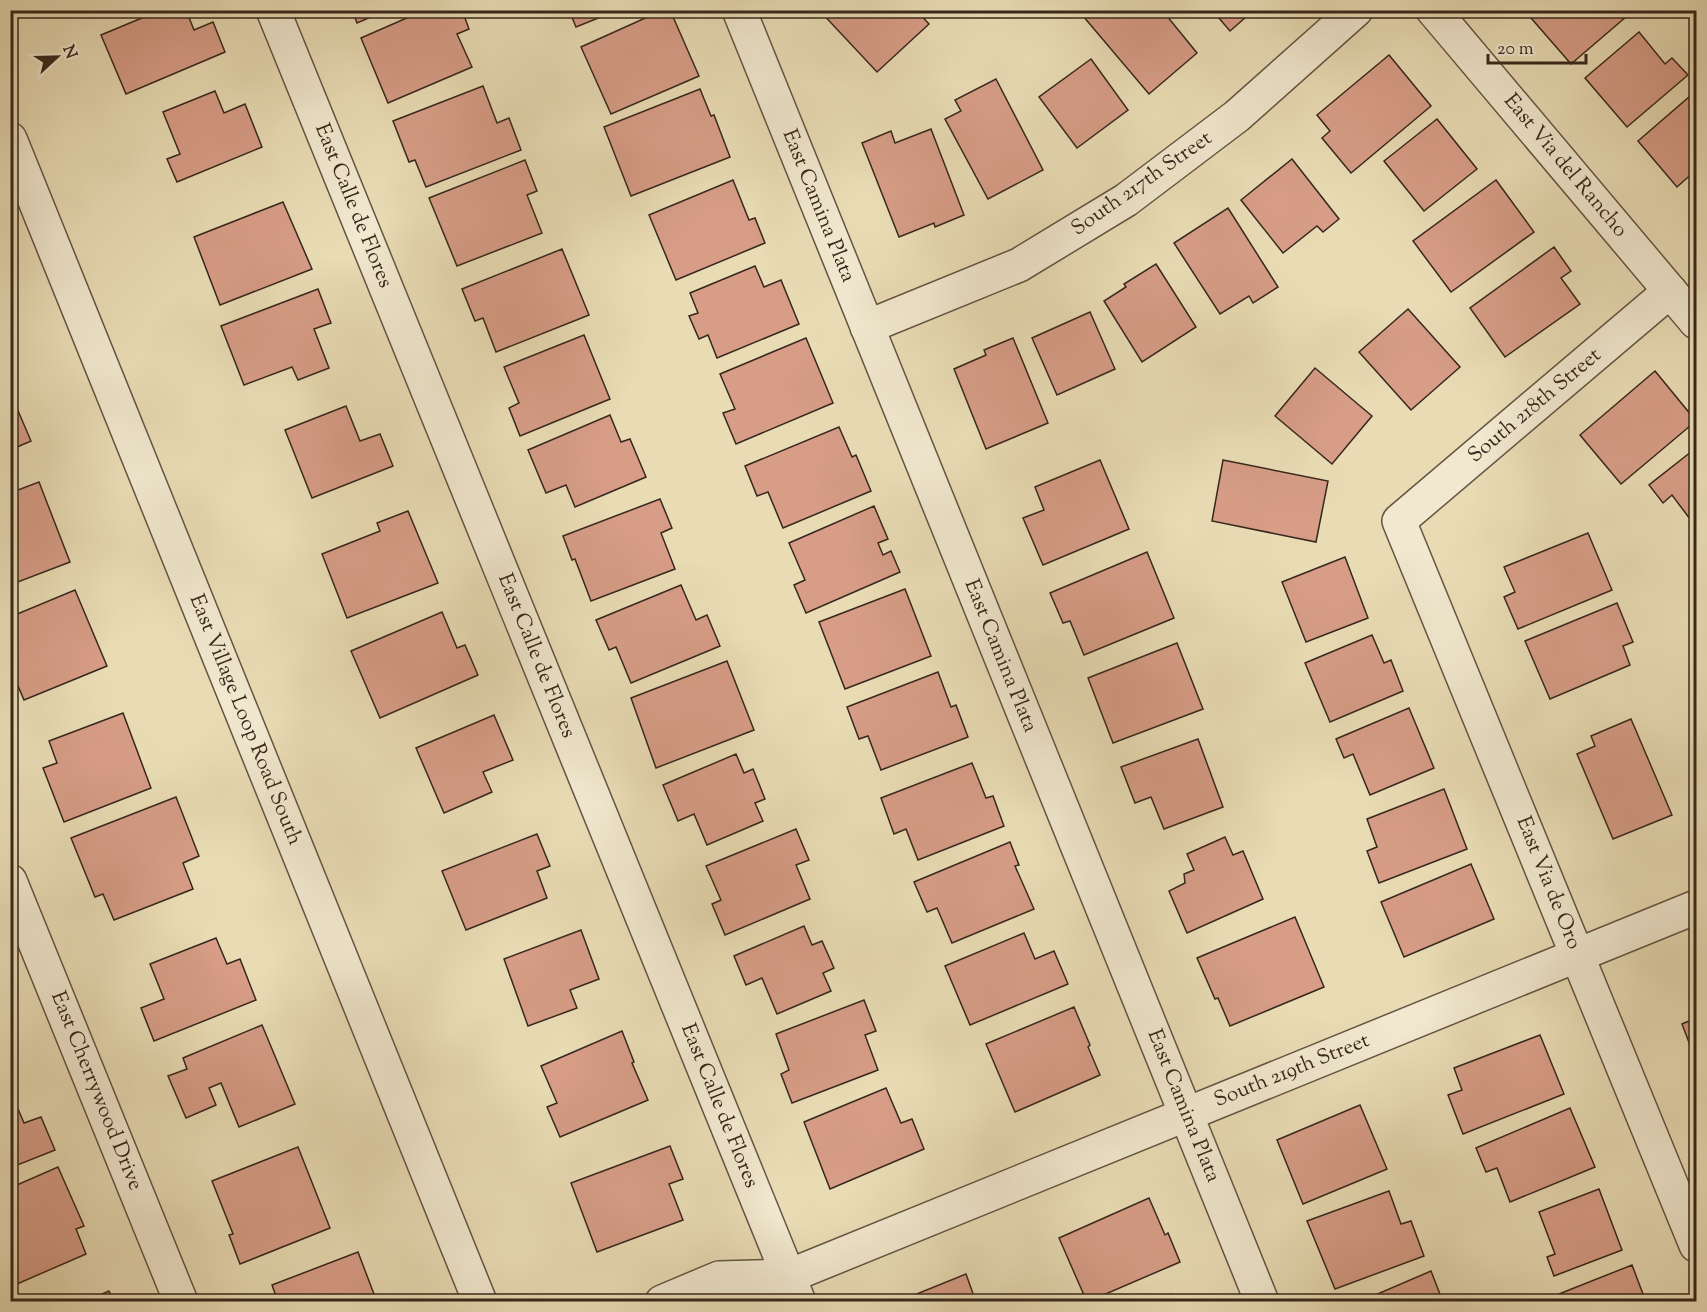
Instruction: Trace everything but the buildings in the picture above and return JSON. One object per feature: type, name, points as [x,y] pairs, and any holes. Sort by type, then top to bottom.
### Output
[{"type":"street","name":"East Calle de Flores","points":[[273,10],[794,1289]]},
{"type":"street","name":"East Camina Plata","points":[[739,10],[1262,1302]]},
{"type":"street","name":"South 217th Street","points":[[867,327],[1019,265],[1126,200],[1237,116],[1356,10]]},
{"type":"street","name":"East Via del Rancho","points":[[1433,10],[1696,322]]},
{"type":"street","name":"East Village Loop Road South","points":[[10,139],[480,1302]]},
{"type":"street","name":"South 218th Street","points":[[1399,521],[1671,291]]},
{"type":"street","name":"East Via de Oro","points":[[1399,521],[1696,1245]]},
{"type":"street","name":"East Cherrywood Drive","points":[[10,881],[181,1302]]},
{"type":"street","name":"South 219th Street","points":[[760,1302],[794,1289],[1186,1114],[1696,907]]},
{"type":"street","name":"South 219th Street","points":[[662,1302],[719,1278],[794,1289]]}]
